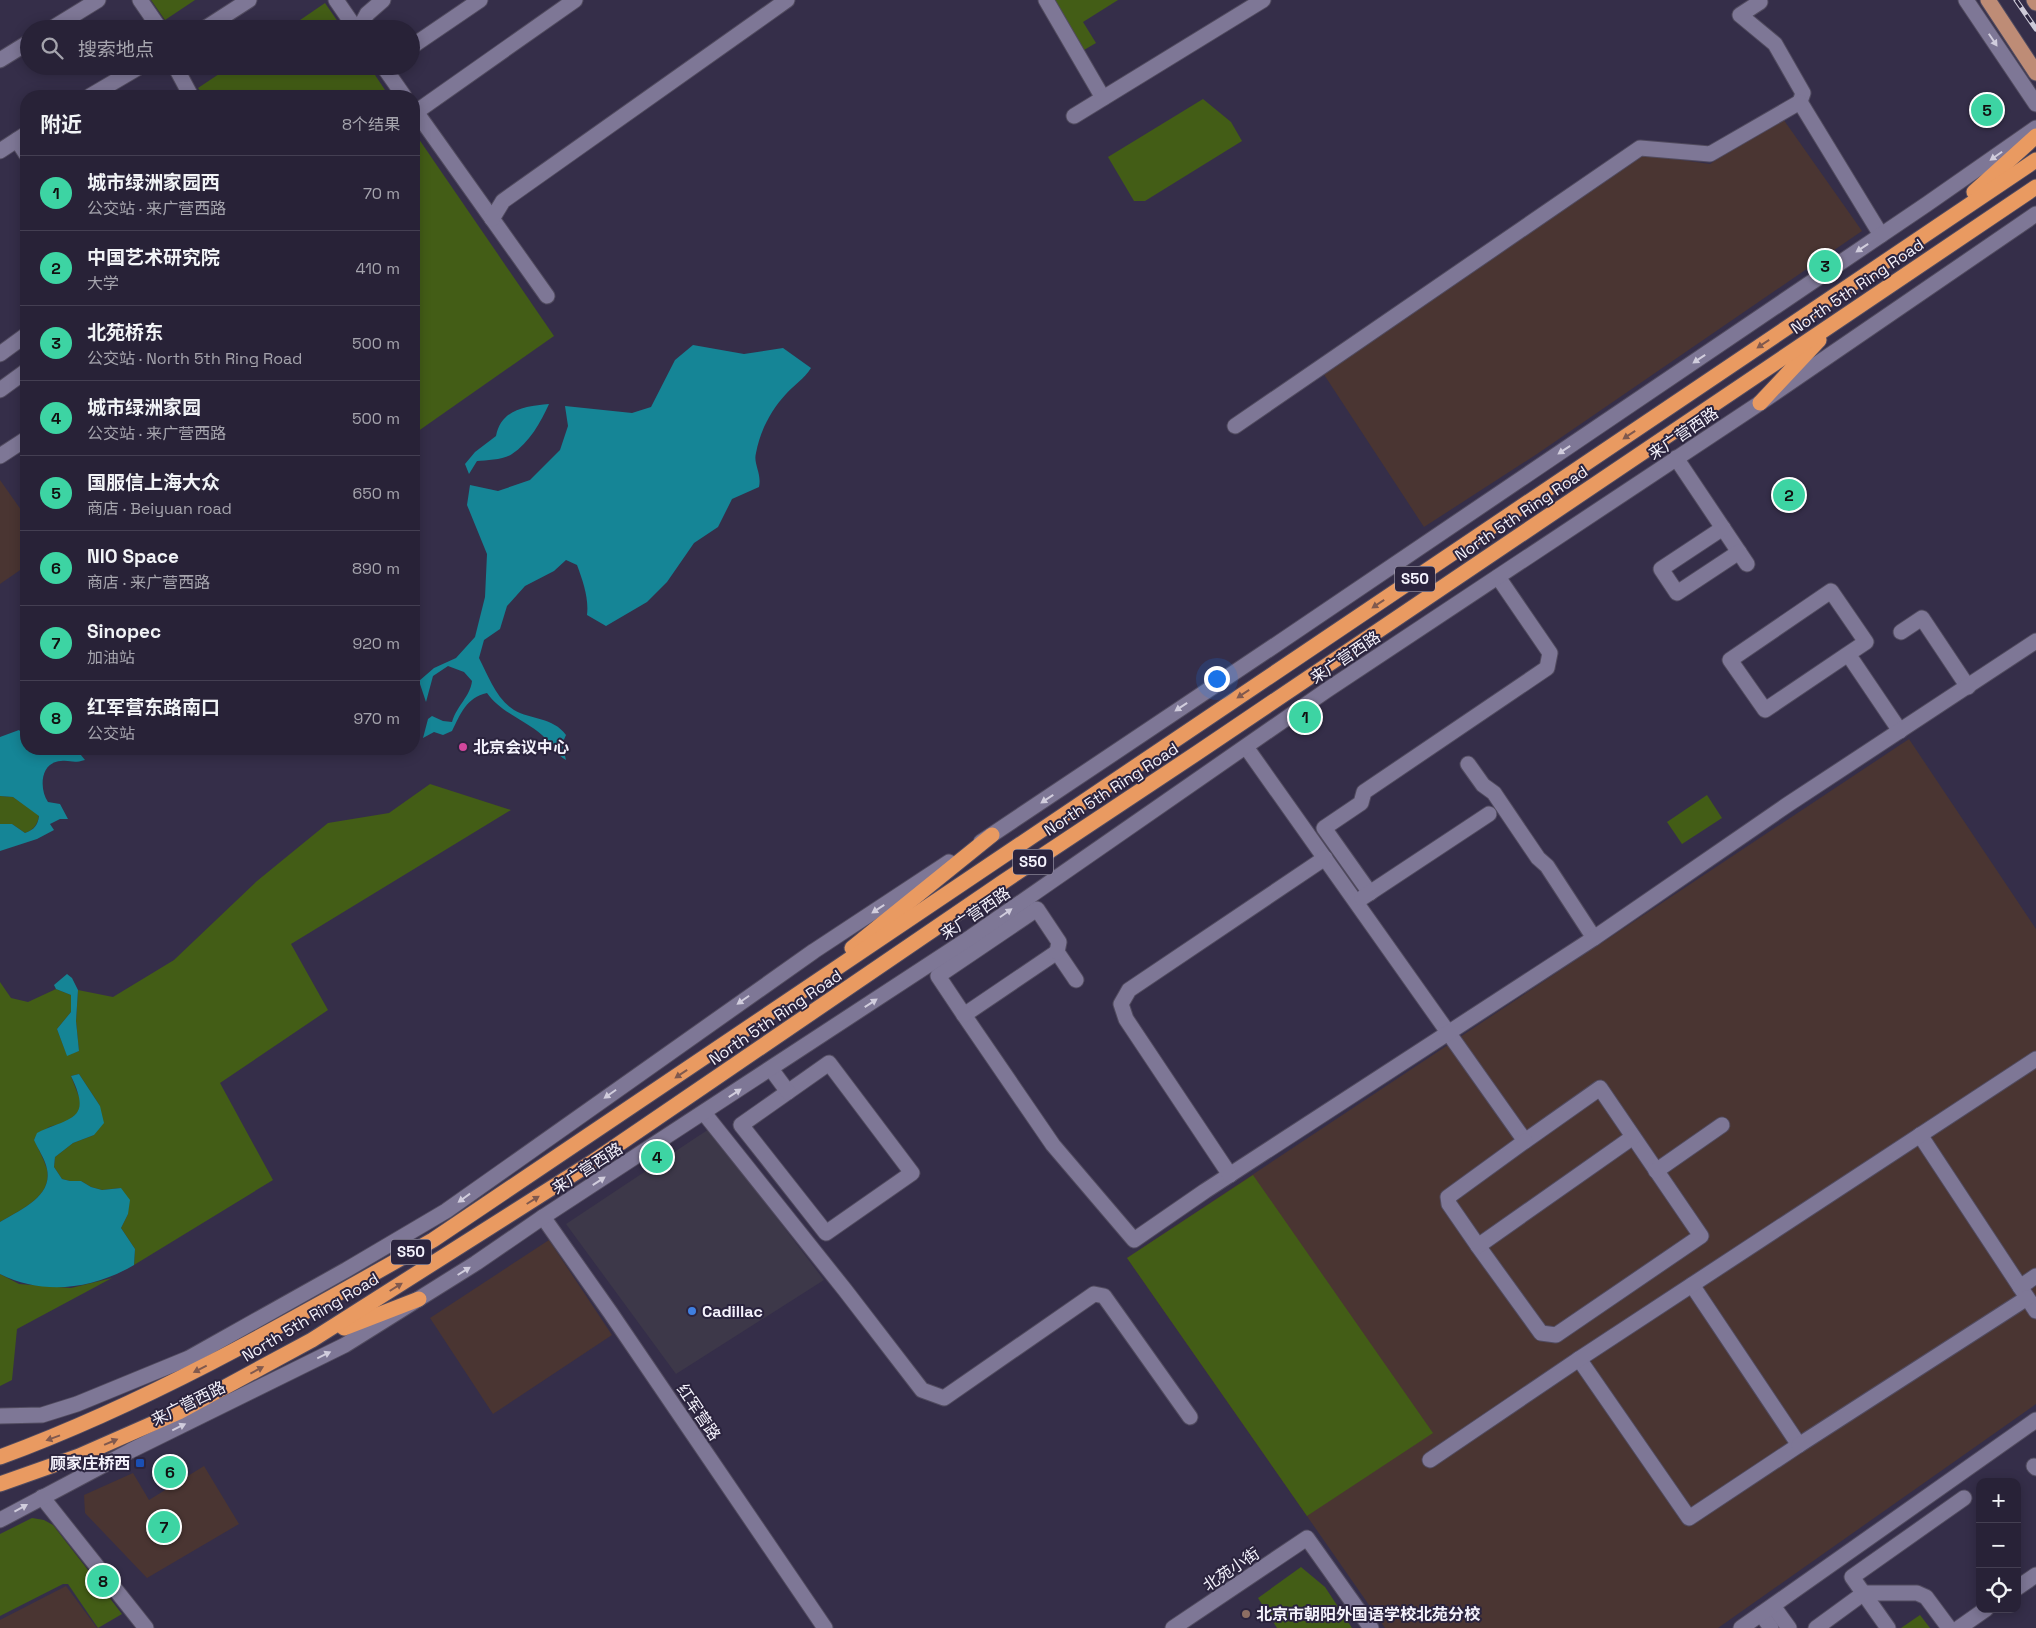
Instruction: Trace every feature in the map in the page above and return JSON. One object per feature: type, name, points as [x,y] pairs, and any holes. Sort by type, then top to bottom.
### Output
[{"type":"highway","points":[[1935,228],[2036,136]]},
{"type":"highway","name":"North 5th Ring Road","points":[[0,1457],[63,1434],[159,1390],[290,1322],[424,1245],[2036,160]]},
{"type":"highway","name":"North 5th Ring Road","points":[[0,1484],[79,1456],[179,1412],[312,1340],[594,1161],[1003,882],[2036,187]]},
{"type":"highway","points":[[1760,403],[1838,320]]},
{"type":"highway","points":[[794,997],[889,916],[992,835]]},
{"type":"highway","points":[[312,1340],[419,1299]]},
{"type":"main road","points":[[1988,0],[2036,73]]},
{"type":"street","points":[[66,20],[98,0]]},
{"type":"street","points":[[140,0],[154,20]]},
{"type":"street","points":[[218,20],[249,0]]},
{"type":"street","points":[[336,0],[351,20]]},
{"type":"street","points":[[363,20],[367,14],[383,0]]},
{"type":"street","points":[[420,41],[480,0]]},
{"type":"street","points":[[420,108],[575,0]]},
{"type":"street","points":[[492,219],[503,200],[787,0]]},
{"type":"street","points":[[1046,0],[1103,98]]},
{"type":"street","points":[[1074,116],[1263,0]]},
{"type":"street","points":[[1235,426],[1640,148],[1710,154],[1800,102],[1803,93],[1775,44],[1740,14],[1760,2],[1759,0]]},
{"type":"street","points":[[1966,0],[2036,104]]},
{"type":"street","points":[[0,60],[20,48]]},
{"type":"street","points":[[100,90],[126,75]]},
{"type":"street","points":[[180,75],[189,90]]},
{"type":"street","points":[[389,75],[400,90]]},
{"type":"street","points":[[1800,102],[1881,235]]},
{"type":"street","points":[[420,118],[547,296]]},
{"type":"street","points":[[0,1416],[42,1416],[77,1404],[189,1358],[446,1211],[814,951],[992,835],[1881,235],[2036,128]]},
{"type":"street","points":[[0,150],[20,138]]},
{"type":"street","name":"来广营西路","points":[[0,1520],[42,1497],[345,1345],[419,1299],[771,1069],[990,932],[1246,747],[1760,403],[2036,214]]},
{"type":"street","points":[[0,354],[20,339]]},
{"type":"street","points":[[0,390],[20,375]]},
{"type":"street","points":[[0,456],[20,443]]},
{"type":"street","points":[[1676,458],[1723,528],[1743,558],[1677,593],[1661,569],[1723,528]]},
{"type":"street","points":[[1311,838],[1361,803],[1364,792],[1547,668],[1550,653],[1498,577]]},
{"type":"street","points":[[1831,591],[1866,642],[1848,654],[1765,710],[1730,660],[1831,591]]},
{"type":"street","points":[[1901,632],[1922,618],[1968,687]]},
{"type":"street","points":[[964,1015],[1057,952],[1059,942],[1037,909],[990,932],[938,976],[964,1015],[1053,1145],[1134,1240],[1230,1174],[1594,938],[1787,805],[2036,642]]},
{"type":"street","points":[[1848,654],[1900,732]]},
{"type":"street","points":[[1246,747],[1525,1140]]},
{"type":"street","points":[[1468,764],[1483,786],[1494,793],[1538,858],[1547,866],[1594,938]]},
{"type":"street","points":[[1356,902],[1489,814]]},
{"type":"street","points":[[1324,828],[1370,893]]},
{"type":"street","points":[[1230,1174],[1126,1019],[1122,1004],[1129,990],[1325,858]]},
{"type":"street","points":[[1057,952],[1076,980]]},
{"type":"street","points":[[1430,1460],[1579,1359],[2036,1059]]},
{"type":"street","points":[[829,1063],[912,1173],[826,1233],[741,1124],[788,1092],[829,1063]]},
{"type":"street","points":[[771,1069],[788,1092]]},
{"type":"street","points":[[1600,1088],[1633,1137],[1701,1236],[1556,1336],[1541,1333],[1449,1204],[1448,1198],[1525,1140],[1600,1088]]},
{"type":"street","points":[[704,1113],[922,1390],[944,1398],[1094,1294],[1104,1296],[1190,1417]]},
{"type":"street","points":[[1656,1170],[1722,1125]]},
{"type":"street","points":[[1920,1135],[2036,1311]]},
{"type":"street","points":[[1478,1246],[1633,1137]]},
{"type":"street","name":"红军营路","points":[[543,1217],[616,1320],[825,1628]]},
{"type":"street","points":[[1579,1359],[1689,1518],[2023,1292],[2036,1276]]},
{"type":"street","points":[[1692,1285],[1799,1445]]},
{"type":"street","points":[[1741,1628],[2036,1420]]},
{"type":"street","points":[[42,1497],[146,1628]]},
{"type":"street","points":[[1888,1628],[1852,1577],[1964,1498]]},
{"type":"street","name":"北苑小街","points":[[1173,1628],[1308,1538],[1371,1628]]},
{"type":"street","points":[[2021,1585],[2036,1575]]},
{"type":"street","points":[[1820,1627],[1864,1594],[1916,1593],[1926,1597],[1948,1628]]},
{"type":"street","points":[[1767,1610],[1771,1628]]},
{"type":"street","points":[[1767,1610],[1789,1628]]},
{"type":"street","points":[[1959,1628],[1977,1623]]},
{"type":"shaded area","points":[[151,0],[195,0],[165,20]]},
{"type":"shaded area","points":[[1055,0],[1118,0],[1083,22],[1096,43],[1084,50]]},
{"type":"shaded area","points":[[325,3],[337,20],[300,20]]},
{"type":"shaded area","points":[[218,75],[375,75],[385,90],[200,90],[198,88]]},
{"type":"shaded area","points":[[1203,99],[1231,122],[1242,141],[1145,201],[1134,201],[1108,157]]},
{"type":"shaded area","points":[[1781,116],[1862,231],[1537,454],[1424,527],[1323,373],[1640,154],[1710,164]]},
{"type":"shaded area","points":[[420,141],[554,336],[420,430]]},
{"type":"shaded area","points":[[693,345],[744,354],[783,348],[811,368],[781,400],[763,429],[755,457],[760,482],[759,487],[732,499],[718,527],[694,543],[667,582],[647,602],[606,626],[587,615],[586,596],[577,565],[566,560],[554,571],[525,586],[507,606],[500,629],[484,640],[479,658],[502,700],[514,710],[548,722],[561,729],[566,735],[562,744],[566,760],[559,755],[542,735],[506,711],[492,700],[487,693],[469,702],[461,712],[452,731],[443,735],[434,732],[423,738],[428,719],[432,716],[443,721],[452,722],[471,687],[472,681],[464,672],[448,666],[433,676],[426,702],[420,684],[420,680],[434,668],[456,658],[475,637],[485,597],[487,554],[467,505],[470,485],[498,491],[530,480],[560,450],[568,426],[565,406],[632,413],[651,407],[675,360]]},
{"type":"shaded area","points":[[549,404],[534,432],[524,444],[512,454],[504,457],[477,461],[469,474],[465,464],[475,452],[496,436],[503,420],[523,408]]},
{"type":"shaded area","points":[[0,480],[20,508],[20,570],[0,584]]},
{"type":"shaded area","points":[[19,730],[20,755],[81,755],[85,760],[54,763],[45,771],[43,777],[45,797],[48,802],[60,804],[68,819],[60,819],[50,824],[54,830],[37,839],[0,851],[0,824],[12,824],[25,833],[35,827],[39,816],[13,797],[0,796],[0,737]]},
{"type":"shaded area","points":[[1909,739],[2036,929],[2036,1404],[1718,1628],[1385,1628],[1127,1258]]},
{"type":"shaded area","points":[[430,784],[511,810],[291,944],[328,1010],[220,1083],[273,1180],[134,1265],[135,1249],[121,1228],[128,1214],[121,1188],[102,1190],[91,1187],[81,1181],[62,1179],[54,1167],[55,1157],[73,1143],[94,1135],[100,1106],[79,1074],[71,1076],[81,1102],[78,1113],[66,1122],[49,1127],[34,1139],[47,1169],[45,1187],[33,1202],[0,1222],[0,982],[11,998],[28,1002],[56,989],[71,995],[71,1012],[57,1029],[67,1055],[79,1051],[76,1021],[78,990],[113,997],[174,960],[257,881],[328,823],[389,813]]},
{"type":"shaded area","points":[[1707,795],[1722,818],[1682,844],[1667,822]]},
{"type":"shaded area","points":[[0,796],[13,797],[39,815],[37,824],[25,833],[12,824],[0,824]]},
{"type":"shaded area","points":[[67,974],[72,978],[78,990],[76,1021],[79,1051],[67,1056],[57,1029],[71,1012],[71,995],[56,989],[54,985]]},
{"type":"shaded area","points":[[79,1074],[100,1106],[104,1123],[94,1135],[73,1143],[55,1157],[54,1167],[62,1179],[81,1181],[91,1187],[102,1190],[121,1188],[130,1200],[128,1214],[121,1228],[135,1249],[134,1265],[102,1280],[68,1287],[34,1285],[17,1281],[0,1274],[0,1222],[33,1202],[45,1187],[47,1169],[34,1140],[37,1133],[68,1120],[79,1110],[80,1102],[71,1076]]},
{"type":"shaded area","points":[[709,1129],[824,1280],[676,1374],[566,1224]]},
{"type":"shaded area","points":[[1253,1175],[1433,1433],[1307,1516],[1127,1258]]},
{"type":"shaded area","points":[[549,1240],[612,1335],[493,1414],[430,1318]]},
{"type":"shaded area","points":[[0,1274],[19,1284],[71,1288],[112,1278],[17,1329],[12,1380],[0,1386]]},
{"type":"shaded area","points":[[204,1466],[239,1524],[147,1578],[85,1513],[84,1495],[133,1473],[149,1500]]},
{"type":"shaded area","points":[[32,1518],[44,1520],[53,1525],[122,1614],[98,1628],[68,1584],[63,1584],[0,1616],[0,1534]]},
{"type":"shaded area","points":[[1301,1567],[1325,1587],[1352,1628],[1277,1628],[1258,1598]]},
{"type":"shaded area","points":[[66,1586],[97,1628],[0,1628],[0,1620]]},
{"type":"shaded area","points":[[1920,1615],[1930,1628],[1901,1628]]},
{"type":"railway","points":[[2016,0],[2036,29]]},
{"type":"place","name":"国服信上海大众","points":[[1987,110]]},
{"type":"place","name":"北苑桥东","points":[[1825,266]]},
{"type":"place","name":"中国艺术研究院","points":[[1789,495]]},
{"type":"place","name":"城市绿洲家园西","points":[[1305,717]]},
{"type":"place","name":"北京会议中心","points":[[463,747]]},
{"type":"place","name":"城市绿洲家园","points":[[657,1157]]},
{"type":"place","name":"Cadillac","points":[[692,1311]]},
{"type":"place","name":"顾家庄桥西","points":[[140,1463]]},
{"type":"place","name":"NIO Space","points":[[170,1472]]},
{"type":"place","name":"Sinopec","points":[[164,1527]]},
{"type":"place","name":"红军营东路南口","points":[[103,1581]]},
{"type":"place","name":"北京市朝阳外国语学校北苑分校","points":[[1246,1614]]}]
